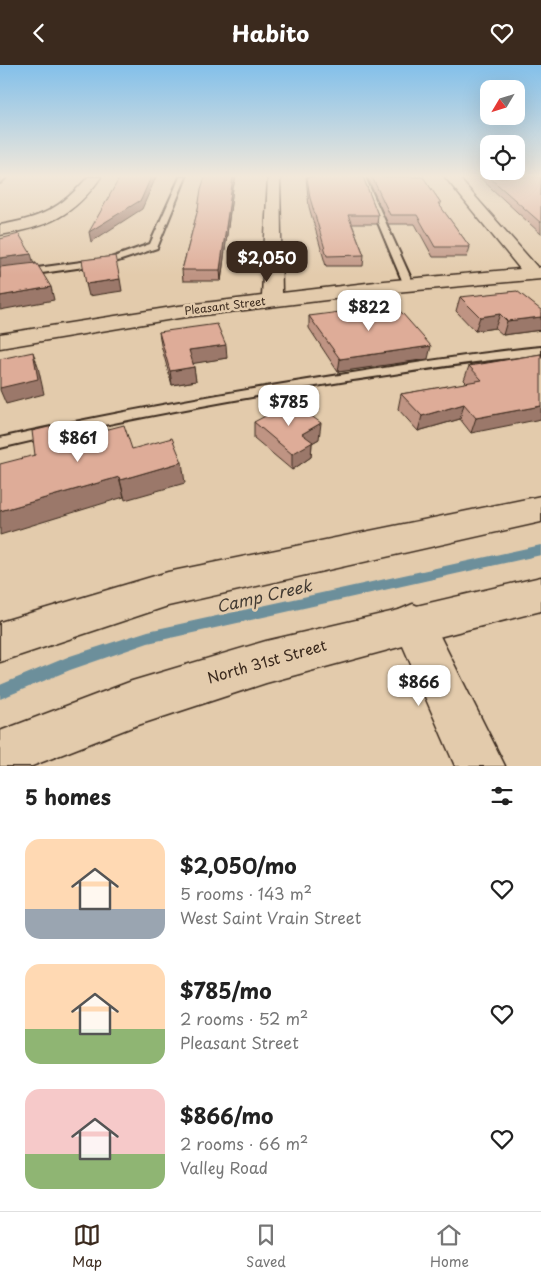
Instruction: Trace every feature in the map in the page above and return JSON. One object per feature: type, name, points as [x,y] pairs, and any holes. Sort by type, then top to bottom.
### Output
[{"type":"street","points":[[0,230],[28,225],[56,215],[63,210]]},
{"type":"street","points":[[272,300],[273,210]]},
{"type":"street","points":[[480,210],[537,273]]},
{"type":"street","name":"Pleasant Street","points":[[0,341],[179,312],[272,300],[537,273]]},
{"type":"street","points":[[0,643],[168,589],[541,509]]},
{"type":"street","name":"North 31st Street","points":[[0,755],[63,728],[196,683],[297,653],[413,623],[541,594]]},
{"type":"street","points":[[413,623],[480,766]]},
{"type":"lane","points":[[0,276],[112,259],[154,246],[169,210]]},
{"type":"lane","points":[[376,210],[409,285]]},
{"type":"lane","points":[[0,443],[65,427],[179,405],[496,355],[541,351]]},
{"type":"building","points":[[102,210],[125,210],[89,232]]},
{"type":"building","points":[[198,210],[228,210],[220,270],[182,270]]},
{"type":"building","points":[[313,210],[376,210],[378,215],[348,215],[364,255],[327,256]]},
{"type":"building","points":[[387,210],[443,210],[470,247],[435,247],[417,215],[390,215]]},
{"type":"building","points":[[526,210],[541,210],[541,223]]},
{"type":"building","points":[[19,234],[31,254],[0,258],[0,239]]},
{"type":"building","points":[[115,256],[120,279],[86,284],[82,260]]},
{"type":"building","points":[[36,263],[34,264],[37,264],[51,287],[0,296],[0,267]]},
{"type":"building","points":[[517,291],[541,310],[541,317],[507,321],[500,314],[480,317],[460,297]]},
{"type":"building","points":[[395,305],[431,346],[340,359],[309,316]]},
{"type":"building","points":[[217,324],[226,345],[189,350],[194,367],[170,371],[159,332]]},
{"type":"building","points":[[33,352],[38,379],[0,388],[0,359]]},
{"type":"building","points":[[541,354],[541,406],[476,418],[464,404],[422,416],[401,394],[482,380],[469,366]]},
{"type":"building","points":[[292,402],[321,423],[302,434],[313,442],[292,454],[254,422]]},
{"type":"building","points":[[70,422],[74,438],[124,425],[132,449],[172,438],[182,462],[120,480],[119,477],[0,511],[0,464],[35,455],[32,431]]},
{"type":"waterway","name":"Camp Creek","points":[[0,692],[70,663],[148,637],[541,550]]}]
